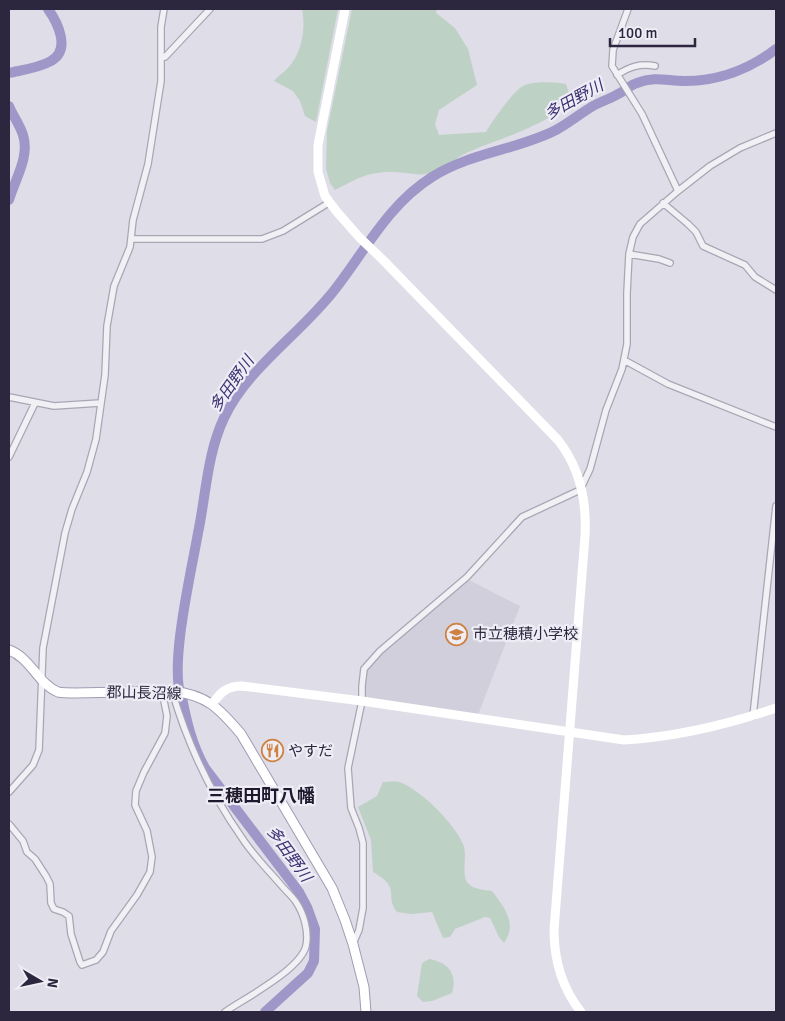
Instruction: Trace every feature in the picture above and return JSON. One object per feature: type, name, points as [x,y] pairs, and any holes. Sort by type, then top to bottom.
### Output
[{"type":"street","points":[[9,792],[33,765],[39,750],[44,648],[65,533],[93,451],[105,375],[107,326],[114,286],[128,252],[131,239],[130,232],[148,164],[161,81],[161,27],[164,9]]},
{"type":"street","points":[[162,58],[166,57],[210,9]]},
{"type":"street","points":[[345,9],[317,154],[320,182],[330,202],[359,237],[558,440],[574,463],[582,486],[586,505],[586,522],[554,938],[557,962],[561,975],[571,999],[581,1012]]},
{"type":"street","points":[[628,9],[613,50],[612,66],[642,114],[678,191]]},
{"type":"street","points":[[618,76],[632,67],[643,65],[655,66]]},
{"type":"street","points":[[353,944],[359,930],[363,908],[363,843],[351,808],[348,768],[362,701],[364,669],[380,651],[467,577],[522,517],[577,493],[590,469],[606,410],[624,360],[627,334],[626,293],[629,254],[633,237],[640,224],[710,166],[740,148],[776,133]]},
{"type":"street","points":[[131,239],[262,239],[283,231],[330,202]]},
{"type":"street","points":[[663,203],[696,232],[704,246],[744,265],[755,276],[776,290]]},
{"type":"street","points":[[629,254],[659,259],[670,263]]},
{"type":"street","points":[[624,360],[668,384],[776,428]]},
{"type":"street","points":[[9,397],[54,406],[100,403]]},
{"type":"street","points":[[9,458],[35,403]]},
{"type":"street","points":[[753,716],[776,506]]},
{"type":"street","name":"郡山長沼線","points":[[9,650],[16,652],[28,661],[42,678],[58,692],[183,692],[213,703],[226,715],[241,734],[332,888],[346,920],[353,944],[364,987],[366,1012]]},
{"type":"street","points":[[213,703],[222,691],[232,686],[242,686],[362,701],[624,740],[646,739],[753,716],[776,708]]},
{"type":"street","points":[[9,824],[23,841],[26,852],[35,859],[46,876],[50,884],[54,909],[69,916],[71,934],[80,962],[82,965],[96,960],[103,952],[111,931],[137,895],[150,872],[152,857],[147,831],[135,805],[136,791],[165,733],[166,716],[162,691]]},
{"type":"street","points":[[172,691],[178,712],[212,790],[242,839],[296,902],[305,920],[306,946],[298,960],[289,970],[225,1012]]},
{"type":"shaded area","name":"市立穂積小学校","points":[[469,580],[520,606],[478,715],[367,698],[365,695],[365,676],[371,663]]},
{"type":"green space","points":[[302,9],[338,9],[316,122],[305,116],[300,101],[293,91],[274,81],[293,62],[300,48],[303,32]]},
{"type":"green space","points":[[352,9],[437,9],[436,13],[455,28],[468,49],[477,85],[439,110],[435,124],[439,135],[486,132],[514,94],[527,84],[544,82],[566,84],[571,99],[561,109],[536,124],[466,153],[435,171],[425,174],[375,173],[335,190],[330,183],[326,169],[327,131]]},
{"type":"green space","points":[[383,782],[399,782],[417,792],[436,808],[452,826],[463,844],[465,878],[467,882],[475,888],[492,891],[505,909],[510,922],[510,929],[504,943],[490,918],[485,917],[455,929],[450,937],[443,938],[432,912],[411,914],[397,912],[393,906],[390,887],[373,872],[371,840],[358,807],[377,796]]},
{"type":"green space","points":[[429,959],[441,963],[450,970],[454,986],[452,993],[432,1001],[423,1002],[417,996],[422,963]]},
{"type":"waterway","points":[[9,73],[41,65],[57,56],[60,50],[61,36],[56,21],[48,9]]},
{"type":"waterway","name":"多田野川","points":[[265,1012],[308,973],[314,961],[315,929],[299,892],[205,768],[190,734],[178,684],[182,618],[210,460],[224,418],[247,382],[308,320],[336,288],[379,228],[403,200],[432,177],[479,156],[541,137],[556,130],[593,106],[643,81],[709,79],[744,68],[776,49]]},
{"type":"waterway","points":[[9,106],[22,131],[25,143],[21,168],[9,200]]},
{"type":"place","name":"市立穂積小学校","points":[[457,634]]},
{"type":"place","name":"やすだ","points":[[272,751]]},
{"type":"district","name":"三穂田町八幡","points":[[261,796]]}]
